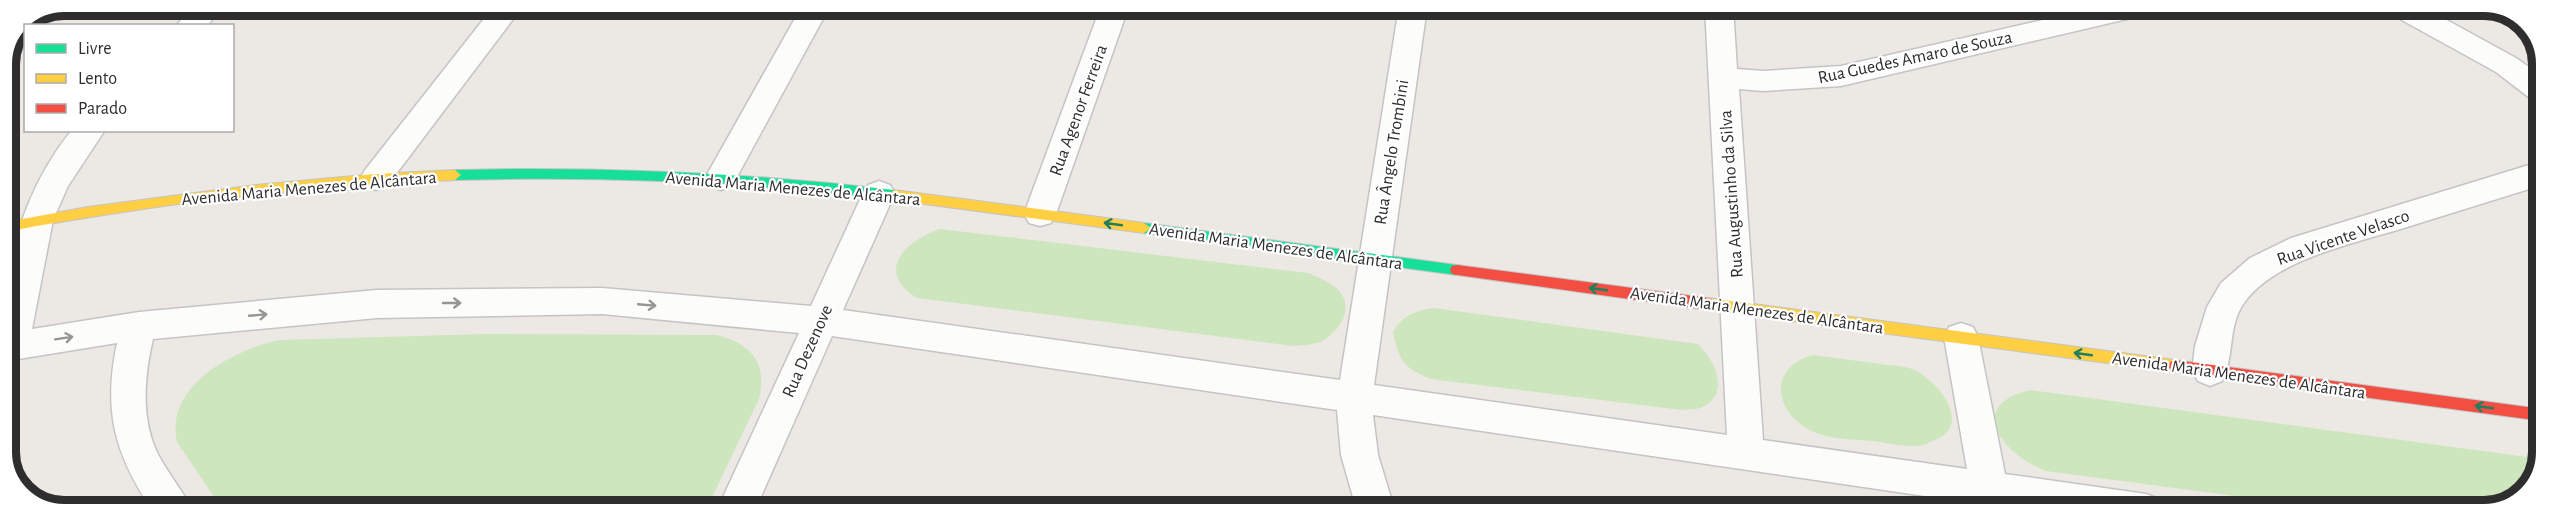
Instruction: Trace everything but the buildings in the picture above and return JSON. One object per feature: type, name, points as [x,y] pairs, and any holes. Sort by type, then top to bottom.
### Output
[{"type":"street","points":[[376,178],[501,16]]},
{"type":"street","points":[[721,178],[810,16]]},
{"type":"street","name":"Rua Agenor Ferreira","points":[[1041,214],[1111,16]]},
{"type":"street","name":"Rua Ângelo Trombini","points":[[1372,500],[1363,473],[1355,434],[1355,396],[1412,16]]},
{"type":"street","name":"Rua Augustinho da Silva","points":[[1720,16],[1746,453]]},
{"type":"street","name":"Rua Guedes Amaro de Souza","points":[[1724,78],[1783,80],[1841,75],[2100,16]]},
{"type":"street","points":[[2418,16],[2506,65],[2532,84]]},
{"type":"street","points":[[17,275],[22,224],[88,132]]},
{"type":"street","name":"Avenida Maria Menezes de Alcântara","points":[[22,224],[211,194],[376,178],[551,172],[721,178],[879,193],[1041,214],[2532,414]]},
{"type":"street","name":"Rua Vicente Velasco","points":[[2210,371],[2212,341],[2219,315],[2232,292],[2251,273],[2274,258],[2302,247],[2532,175]]},
{"type":"street","name":"Rua Dezenove","points":[[740,500],[879,193]]},
{"type":"street","points":[[17,345],[140,326],[377,303],[602,301],[821,321],[1355,396],[1746,453],[1991,499],[1961,337]]},
{"type":"street","points":[[140,326],[129,363],[127,396],[131,428],[141,459],[167,500]]},
{"type":"green space","points":[[940,229],[1308,273],[1329,283],[1340,292],[1344,299],[1345,313],[1339,326],[1322,341],[1294,346],[917,298],[904,288],[898,278],[896,267],[899,258],[916,241]]},
{"type":"green space","points":[[1434,308],[1698,344],[1715,368],[1718,387],[1716,395],[1700,408],[1681,410],[1431,379],[1408,367],[1400,356],[1393,332],[1410,315]]},
{"type":"green space","points":[[483,334],[716,335],[739,343],[754,356],[759,365],[761,386],[759,399],[711,500],[216,500],[177,442],[176,422],[181,403],[192,387],[224,361],[280,340]]},
{"type":"green space","points":[[1813,355],[1901,366],[1922,374],[1932,382],[1948,402],[1951,424],[1946,433],[1918,446],[1839,438],[1822,435],[1806,428],[1787,409],[1782,399],[1781,388],[1783,377],[1789,368],[1799,360]]},
{"type":"green space","points":[[2030,390],[2532,458],[2532,462],[2526,476],[2516,488],[2494,500],[2265,500],[2046,471],[2017,454],[2005,443],[1998,431],[1995,419],[1998,407],[2010,397]]},
{"type":"traffic: fast","points":[[455,175],[565,173],[675,176],[785,183],[894,195]]},
{"type":"traffic: fast","points":[[1144,228],[1457,270]]},
{"type":"traffic: slow","points":[[16,225],[176,199],[375,179],[455,175]]},
{"type":"traffic: slow","points":[[894,195],[1144,228]]},
{"type":"traffic: slow","points":[[1708,304],[2175,366]]},
{"type":"traffic: jam","points":[[1457,270],[1708,304]]},
{"type":"traffic: jam","points":[[2175,366],[2532,414]]}]
